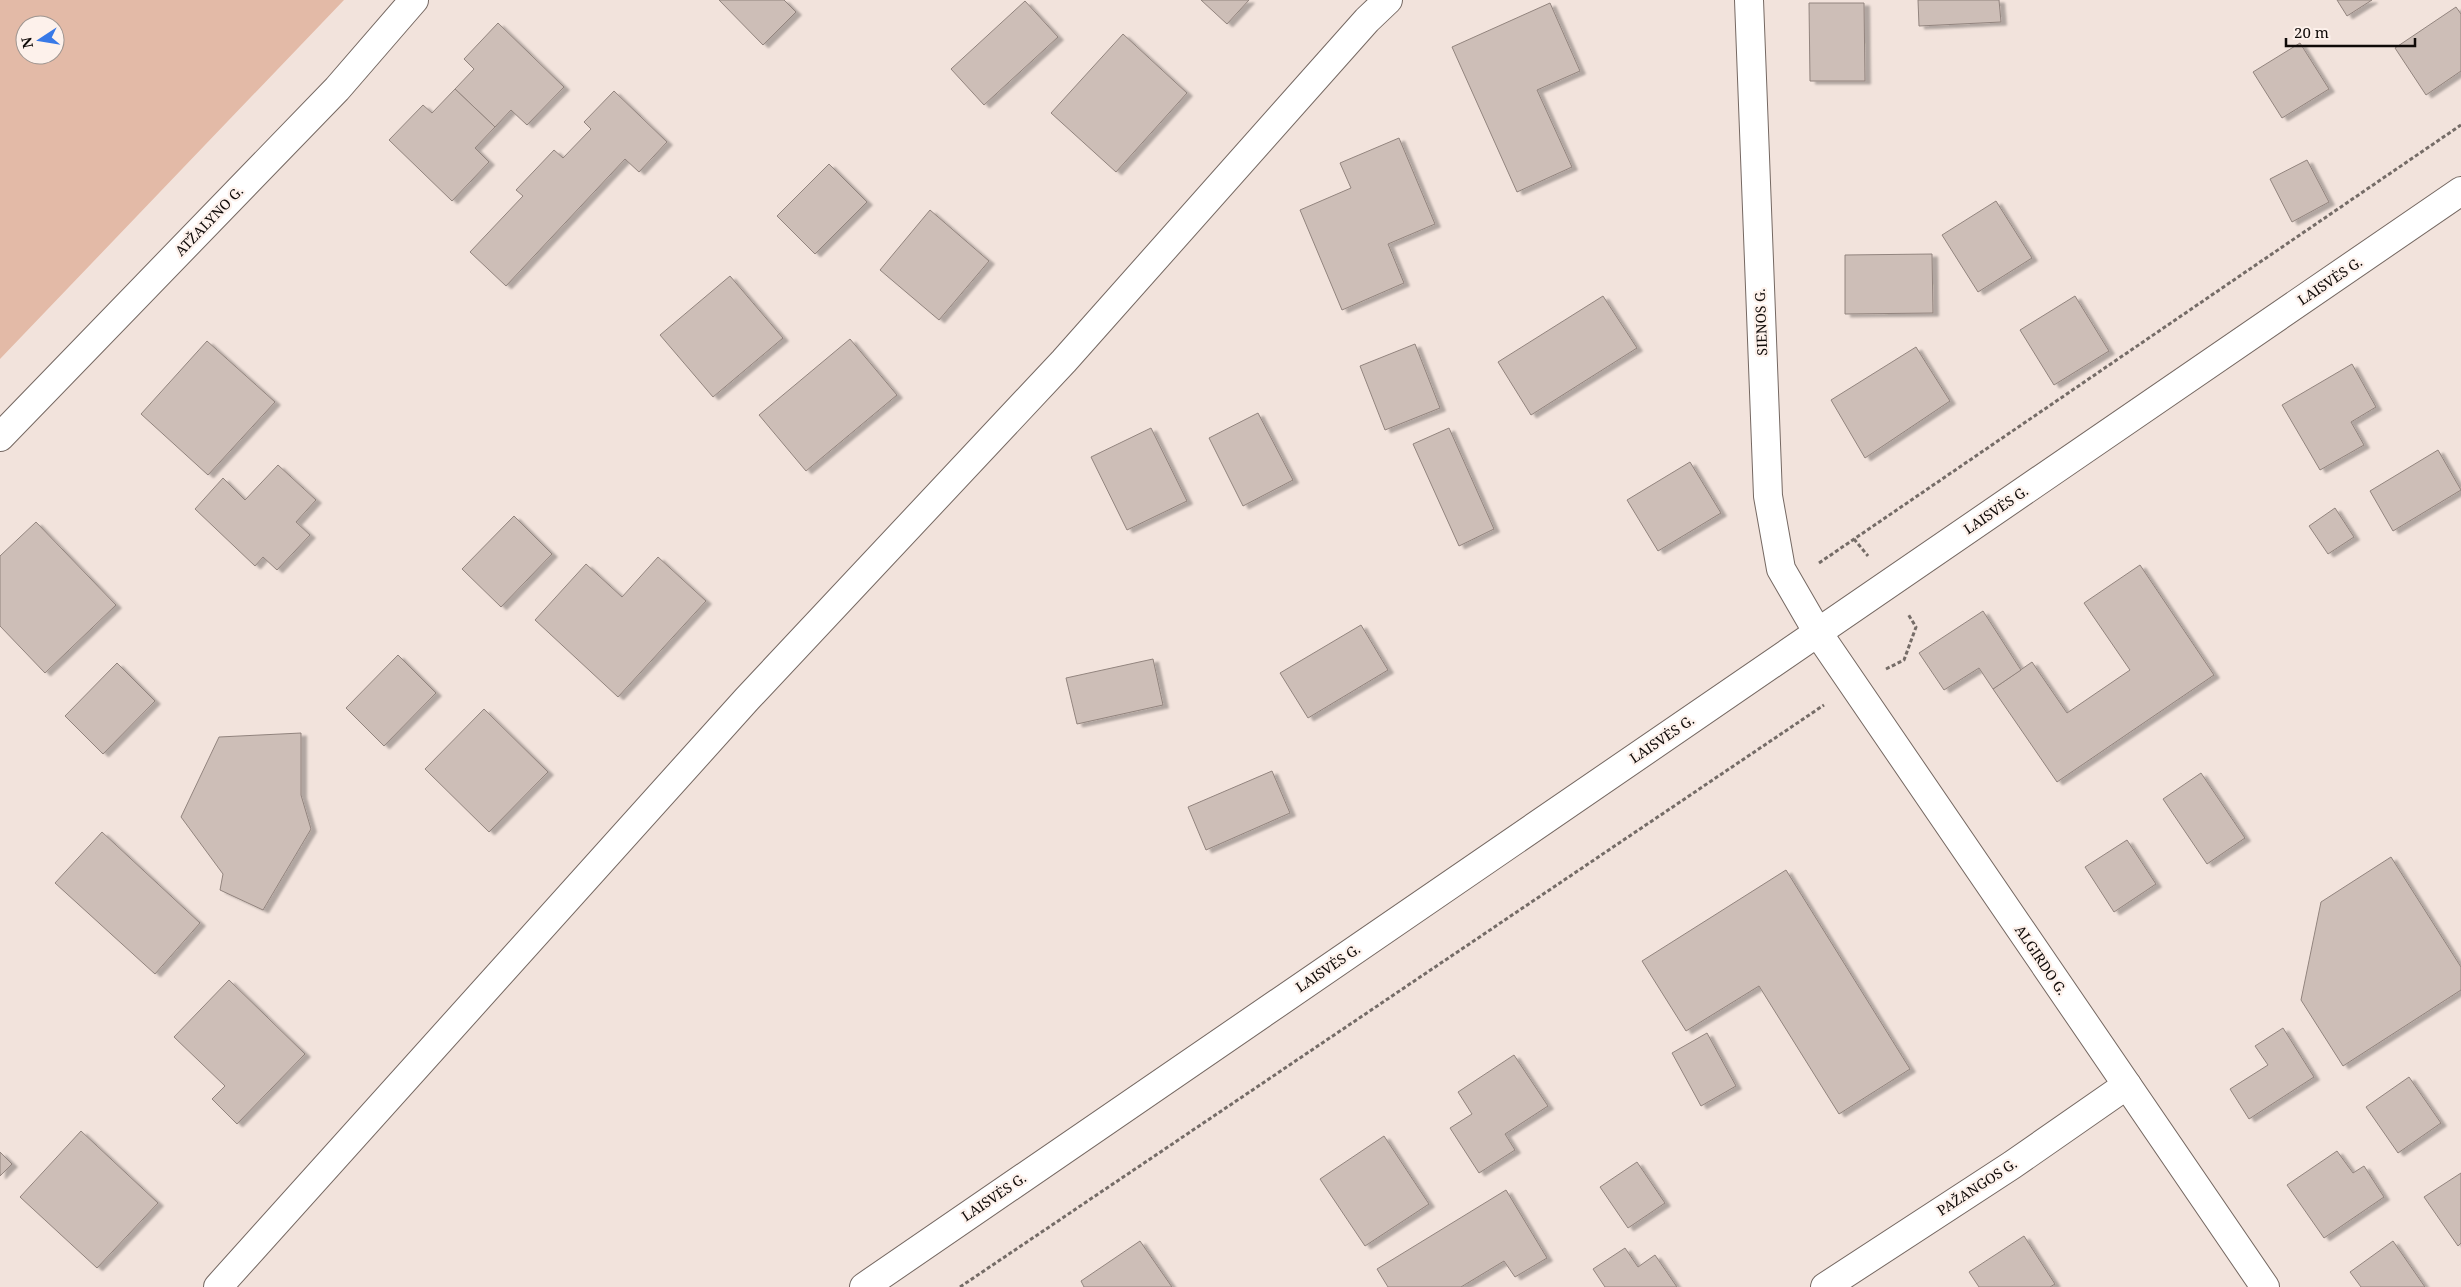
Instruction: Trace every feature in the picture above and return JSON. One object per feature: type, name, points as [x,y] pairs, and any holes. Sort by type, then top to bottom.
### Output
[{"type":"street","name":"ATŽALYNO G.","points":[[0,437],[337,89],[414,0]]},
{"type":"street","points":[[218,1287],[747,699],[1064,361],[1360,28],[1388,0]]},
{"type":"street","name":"SIENOS G.","points":[[1749,0],[1768,496],[1781,569],[1818,633]]},
{"type":"street","name":"LAISVĖS G.","points":[[864,1287],[2461,191]]},
{"type":"street","name":"ALGIRDO G.","points":[[1818,633],[1852,686],[2265,1287]]},
{"type":"street","name":"PAŽANGOS G.","points":[[1825,1287],[2012,1164],[2127,1085]]},
{"type":"path","points":[[1790,584],[2461,125]]},
{"type":"path","points":[[960,1287],[1852,686]]},
{"type":"shaded area","points":[[0,0],[344,0],[0,359]]},
{"type":"building","points":[[719,0],[784,0],[796,12],[763,45]]},
{"type":"building","points":[[1201,0],[1249,0],[1227,24]]},
{"type":"building","points":[[1918,0],[1999,0],[2001,22],[1919,26]]},
{"type":"building","points":[[2337,0],[2372,0],[2347,16]]},
{"type":"building","points":[[1025,1],[1058,37],[984,105],[951,69]]},
{"type":"building","points":[[1550,3],[1580,71],[1537,90],[1572,167],[1517,192],[1452,47]]},
{"type":"building","points":[[1809,3],[1864,3],[1865,81],[1810,81]]},
{"type":"building","points":[[2456,7],[2461,14],[2461,71],[2426,95],[2395,48]]},
{"type":"building","points":[[498,23],[564,87],[527,125],[511,110],[495,127],[455,89],[474,69],[464,59]]},
{"type":"building","points":[[1123,34],[1187,93],[1116,172],[1051,113]]},
{"type":"building","points":[[2300,43],[2329,89],[2282,118],[2253,72]]},
{"type":"building","points":[[455,89],[495,127],[475,148],[489,162],[452,201],[389,140],[423,105],[432,113]]},
{"type":"building","points":[[614,91],[667,142],[639,172],[625,159],[506,286],[470,252],[523,196],[516,190],[554,150],[563,158],[591,129],[584,122]]},
{"type":"building","points":[[1399,138],[1435,224],[1388,244],[1404,283],[1342,310],[1300,210],[1351,188],[1340,163]]},
{"type":"building","points":[[2307,160],[2329,202],[2292,222],[2270,179]]},
{"type":"building","points":[[829,164],[867,202],[815,254],[777,216]]},
{"type":"building","points":[[1996,201],[2032,258],[1978,292],[1942,235]]},
{"type":"building","points":[[930,210],[989,261],[939,320],[880,270]]},
{"type":"building","points":[[1932,254],[1933,313],[1845,314],[1845,255]]},
{"type":"building","points":[[730,276],[783,338],[713,397],[660,335]]},
{"type":"building","points":[[1603,296],[1637,348],[1531,415],[1498,362]]},
{"type":"building","points":[[2075,296],[2109,351],[2054,385],[2020,330]]},
{"type":"building","points":[[850,339],[897,395],[806,471],[759,415]]},
{"type":"building","points":[[207,341],[275,402],[208,475],[141,414]]},
{"type":"building","points":[[1415,344],[1440,408],[1385,430],[1360,366]]},
{"type":"building","points":[[1916,347],[1950,401],[1865,458],[1831,400]]},
{"type":"building","points":[[2352,364],[2376,407],[2351,422],[2364,445],[2320,470],[2282,405]]},
{"type":"building","points":[[1258,413],[1293,480],[1243,506],[1209,438]]},
{"type":"building","points":[[1151,428],[1187,501],[1127,530],[1091,457]]},
{"type":"building","points":[[1449,428],[1494,529],[1459,546],[1413,444]]},
{"type":"building","points":[[2438,450],[2461,490],[2393,531],[2370,491]]},
{"type":"building","points":[[1690,462],[1721,513],[1658,551],[1627,500]]},
{"type":"building","points":[[278,465],[316,500],[296,522],[310,535],[277,570],[263,557],[255,566],[195,509],[223,478],[245,500]]},
{"type":"building","points":[[2335,508],[2354,537],[2328,554],[2309,526]]},
{"type":"building","points":[[514,516],[552,554],[501,607],[462,569]]},
{"type":"building","points":[[36,522],[116,605],[45,673],[0,626],[0,556]]},
{"type":"building","points":[[658,557],[706,601],[618,697],[535,620],[586,564],[622,597]]},
{"type":"building","points":[[2140,565],[2214,675],[2057,782],[1993,689],[2032,662],[2067,713],[2130,670],[2084,603]]},
{"type":"building","points":[[1983,611],[2021,670],[1993,689],[1979,668],[1944,690],[1919,653]]},
{"type":"building","points":[[1361,625],[1388,670],[1308,718],[1280,673]]},
{"type":"building","points":[[398,655],[436,693],[384,746],[346,708]]},
{"type":"building","points":[[1153,659],[1163,705],[1077,724],[1066,678]]},
{"type":"building","points":[[117,663],[155,701],[103,754],[65,716]]},
{"type":"building","points":[[484,709],[548,772],[489,832],[425,769]]},
{"type":"building","points":[[301,733],[301,795],[311,829],[263,910],[220,890],[223,874],[181,817],[219,737]]},
{"type":"building","points":[[1272,771],[1290,813],[1206,850],[1188,807]]},
{"type":"building","points":[[2201,773],[2245,838],[2207,864],[2163,799]]},
{"type":"building","points":[[102,832],[200,923],[155,974],[55,883]]},
{"type":"building","points":[[2127,840],[2156,884],[2114,912],[2085,867]]},
{"type":"building","points":[[2391,857],[2461,967],[2461,990],[2343,1066],[2301,1000],[2321,902]]},
{"type":"building","points":[[1786,870],[1910,1069],[1839,1114],[1759,986],[1686,1031],[1642,961]]},
{"type":"building","points":[[229,980],[305,1054],[237,1124],[212,1099],[225,1086],[174,1037]]},
{"type":"building","points":[[2283,1028],[2314,1077],[2249,1119],[2230,1089],[2268,1065],[2255,1046]]},
{"type":"building","points":[[1707,1033],[1736,1086],[1701,1106],[1672,1053]]},
{"type":"building","points":[[1514,1055],[1548,1106],[1505,1134],[1515,1150],[1479,1173],[1450,1128],[1472,1114],[1458,1092]]},
{"type":"building","points":[[2409,1077],[2441,1123],[2398,1153],[2366,1107]]},
{"type":"building","points":[[81,1131],[158,1203],[97,1268],[20,1197]]},
{"type":"building","points":[[1384,1136],[1429,1204],[1365,1246],[1320,1179]]},
{"type":"building","points":[[2337,1151],[2353,1173],[2364,1166],[2384,1197],[2324,1238],[2287,1185]]},
{"type":"building","points":[[0,1152],[12,1164],[0,1176]]},
{"type":"building","points":[[1637,1162],[1665,1203],[1628,1228],[1600,1187]]},
{"type":"building","points":[[2461,1173],[2461,1243],[2458,1246],[2424,1197]]},
{"type":"building","points":[[1506,1190],[1547,1258],[1515,1277],[1504,1261],[1461,1287],[1388,1287],[1377,1269]]},
{"type":"building","points":[[2024,1236],[2055,1284],[2050,1287],[1979,1287],[1969,1272]]},
{"type":"building","points":[[1140,1241],[1172,1287],[1084,1287],[1081,1281]]},
{"type":"building","points":[[2393,1241],[2425,1287],[2361,1287],[2350,1272]]},
{"type":"building","points":[[1625,1248],[1638,1267],[1655,1255],[1677,1287],[1605,1287],[1593,1269]]}]
